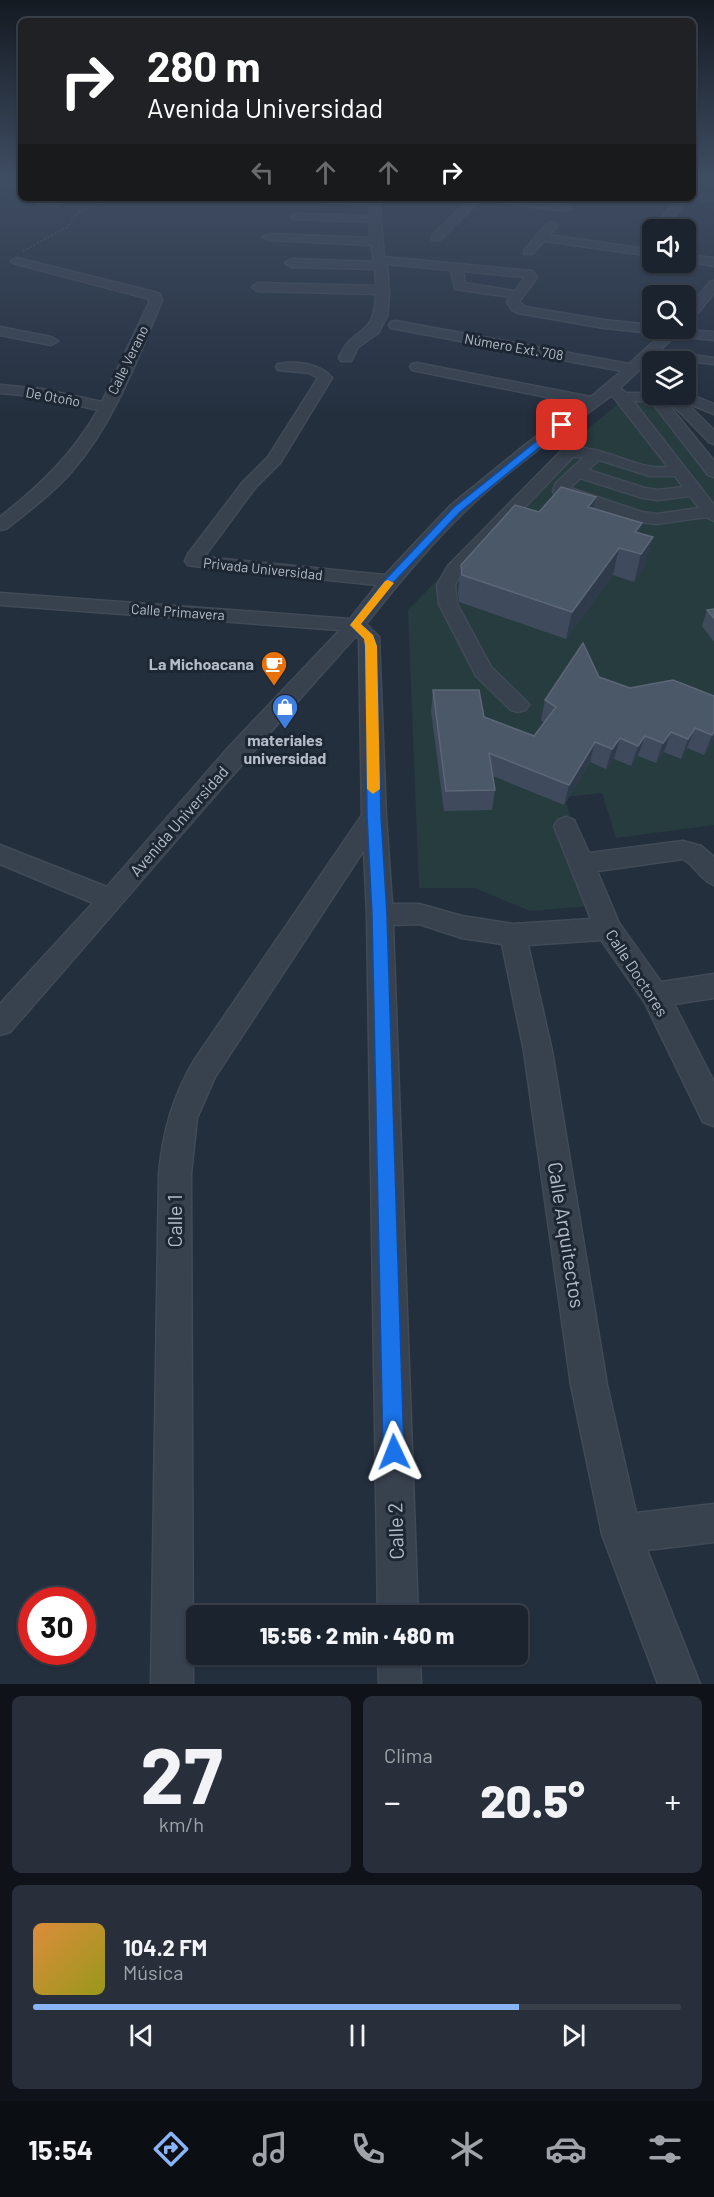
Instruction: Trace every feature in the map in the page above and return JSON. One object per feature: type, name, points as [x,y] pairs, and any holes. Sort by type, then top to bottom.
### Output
[{"type":"street","name":"Calle Verano","points":[[0,525],[7,512],[67,467],[105,407],[156,301],[156,297],[23,259]]},
{"type":"street","points":[[346,358],[353,342],[377,325],[382,290],[380,259]]},
{"type":"street","points":[[626,266],[632,259]]},
{"type":"street","points":[[696,259],[714,262]]},
{"type":"street","points":[[291,263],[381,263],[456,267],[530,275],[514,305],[530,312],[604,324],[642,325]]},
{"type":"street","points":[[456,267],[459,286],[518,295]]},
{"type":"street","name":"Avenida Universidad","points":[[696,306],[714,285]]},
{"type":"street","points":[[258,287],[382,290]]},
{"type":"street","name":"Número Ext. 708","points":[[396,325],[622,383]]},
{"type":"street","points":[[0,331],[51,341]]},
{"type":"street","points":[[696,331],[714,336]]},
{"type":"street","name":"Avenida Universidad","points":[[652,351],[665,339]]},
{"type":"street","points":[[696,359],[710,361]]},
{"type":"street","name":"Avenida Universidad","points":[[0,1023],[111,900],[236,754],[355,625],[390,581],[456,510],[531,448],[622,383],[642,362]]},
{"type":"street","name":"Privada Universidad","points":[[283,367],[316,371],[324,374],[325,378],[274,460],[249,485],[194,561],[200,564],[390,581]]},
{"type":"street","points":[[417,367],[594,402]]},
{"type":"street","points":[[622,383],[642,386]]},
{"type":"street","points":[[622,383],[678,471],[712,514]]},
{"type":"street","points":[[622,383],[658,402],[714,472]]},
{"type":"street","name":"De Otoño","points":[[0,389],[42,393],[105,407]]},
{"type":"street","points":[[696,401],[714,410]]},
{"type":"street","points":[[682,405],[714,439]]},
{"type":"street","points":[[518,705],[483,671],[447,604],[446,585],[454,570],[568,453],[579,451],[596,454],[655,473],[678,471]]},
{"type":"street","points":[[596,454],[562,486],[561,491],[640,517],[657,519],[712,514]]},
{"type":"street","points":[[576,472],[644,494],[658,495],[694,491]]},
{"type":"street","name":"Calle Primavera","points":[[0,599],[355,625]]},
{"type":"street","name":"Calle 2","points":[[355,625],[369,637],[371,646],[398,1605]]},
{"type":"street","name":"Calle 1","points":[[172,1684],[175,1186],[178,1130],[189,1095],[200,1077],[374,816]]},
{"type":"street","name":"Calle Doctores","points":[[566,826],[608,929],[655,995],[714,1112]]},
{"type":"street","points":[[582,864],[683,850],[699,857],[714,875]]},
{"type":"street","points":[[0,854],[111,900]]},
{"type":"street","points":[[380,915],[419,914],[462,927],[513,935],[608,929]]},
{"type":"street","name":"Calle Arquitectos","points":[[513,935],[537,1051],[589,1385],[621,1534],[680,1684]]},
{"type":"street","points":[[655,995],[714,986]]},
{"type":"street","points":[[621,1534],[714,1523]]},
{"type":"street","points":[[399,1665],[400,1684]]},
{"type":"green space","points":[[625,398],[642,401],[642,405],[661,405],[714,462],[714,825],[616,838],[602,793],[564,797],[602,905],[530,911],[475,888],[419,888],[408,610],[566,447]]},
{"type":"building","points":[[561,487],[596,497],[588,507],[642,523],[635,532],[653,537],[641,554],[619,548],[572,612],[462,575],[461,565],[515,505],[539,512]]},
{"type":"building","points":[[714,609],[714,618],[707,610]]},
{"type":"building","points":[[583,643],[599,677],[630,688],[673,680],[714,696],[712,735],[695,728],[688,739],[671,732],[663,743],[645,736],[638,746],[620,738],[612,749],[595,742],[569,785],[489,753],[495,790],[446,791],[433,690],[479,690],[484,717],[534,736],[556,707],[545,700]]},
{"type":"slow traffic","points":[[373,789],[371,646],[369,637],[355,625],[388,583]]},
{"type":"place","name":"La Michoacana","points":[[274,687]]},
{"type":"place","name":"materiales universidad","points":[[285,730]]},
{"type":"route","points":[[394,1452],[380,915],[374,816],[371,646],[369,637],[355,625],[390,581],[456,510],[562,425]]}]
